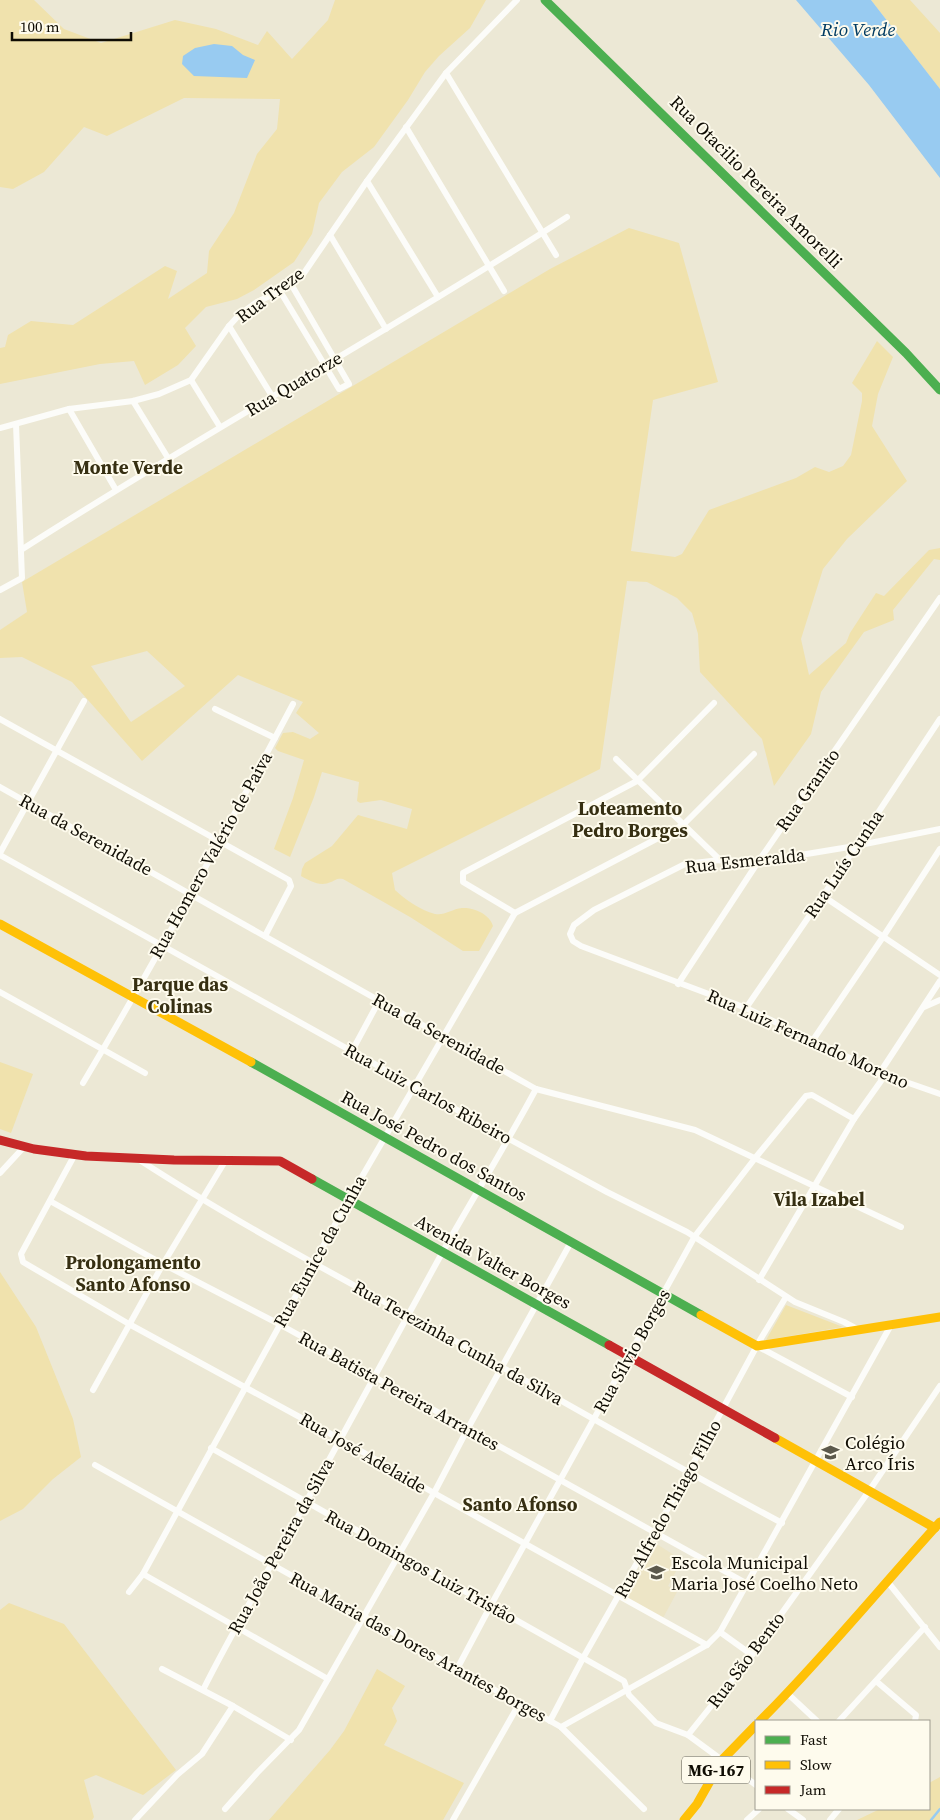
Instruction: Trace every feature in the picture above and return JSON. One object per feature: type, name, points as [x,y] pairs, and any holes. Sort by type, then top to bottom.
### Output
[{"type":"street","name":"Rua Treze","points":[[191,380],[229,326],[239,315],[258,302],[280,291],[304,273],[367,181],[446,73],[517,0]]},
{"type":"street","name":"Rua Otacilio Pereira Amorelli","points":[[546,0],[893,340],[940,390]]},
{"type":"street","points":[[446,73],[556,255]]},
{"type":"street","points":[[406,127],[504,291]]},
{"type":"street","points":[[367,181],[438,297]]},
{"type":"street","name":"Rua Quatorze","points":[[21,550],[168,458],[490,266],[567,217]]},
{"type":"street","points":[[330,235],[386,328]]},
{"type":"street","points":[[280,291],[339,389],[349,384],[290,284]]},
{"type":"street","points":[[229,326],[272,396]]},
{"type":"street","points":[[0,428],[69,409],[133,401],[159,394],[191,380],[220,427]]},
{"type":"street","points":[[133,401],[168,458]]},
{"type":"street","points":[[69,409],[116,490]]},
{"type":"street","points":[[0,590],[22,578],[16,424]]},
{"type":"street","name":"Rua Granito","points":[[678,984],[758,862],[940,598]]},
{"type":"street","points":[[0,854],[84,701]]},
{"type":"street","points":[[714,703],[637,781],[463,873],[463,882],[515,913],[683,825],[754,754]]},
{"type":"street","name":"Rua Homero Valério de Paiva","points":[[83,1083],[191,894],[293,704]]},
{"type":"street","points":[[215,709],[274,738]]},
{"type":"street","points":[[0,719],[289,880],[291,886],[264,936]]},
{"type":"street","name":"Rua Luís Cunha","points":[[746,1008],[823,896],[940,719]]},
{"type":"street","points":[[616,759],[720,860]]},
{"type":"street","name":"Rua da Serenidade","points":[[0,786],[536,1089],[695,1130],[756,1157],[901,1227]]},
{"type":"street","name":"Rua Esmeralda","points":[[570,934],[574,926],[594,910],[685,864],[720,860],[758,862],[855,846],[940,829]]},
{"type":"street","points":[[813,1040],[940,849]]},
{"type":"street","name":"Rua Luiz Carlos Ribeiro","points":[[0,854],[509,1140],[695,1236],[786,1297],[857,1329]]},
{"type":"street","points":[[823,896],[940,976]]},
{"type":"street","name":"Rua Eunice da Cunha","points":[[129,1592],[143,1574],[348,1200],[515,913]]},
{"type":"street","name":"Rua José Pedro dos Santos","points":[[0,924],[757,1346],[852,1396]]},
{"type":"street","name":"Rua Luiz Fernando Moreno","points":[[570,934],[573,941],[581,946],[746,1008],[883,1074],[940,1094]]},
{"type":"street","points":[[759,1280],[854,1119],[881,1081],[884,1068],[940,981]]},
{"type":"street","points":[[0,992],[145,1073]]},
{"type":"street","points":[[923,1007],[940,1000]]},
{"type":"street","points":[[352,1051],[379,1001]]},
{"type":"street","name":"Rua João Pereira da Silva","points":[[202,1690],[270,1564],[306,1503],[373,1376],[509,1140],[536,1089]]},
{"type":"street","name":"Rua Sílvio Borges","points":[[457,1669],[695,1236],[756,1157],[809,1096],[812,1095],[854,1119]]},
{"type":"street","name":"Avenida Valter Borges","points":[[0,1140],[24,1148],[74,1156],[224,1163],[280,1161],[869,1491],[938,1525]]},
{"type":"street","points":[[0,1173],[24,1148]]},
{"type":"street","points":[[50,1201],[74,1156]]},
{"type":"street","name":"Rua Terezinha Cunha da Silva","points":[[137,1158],[202,1200],[688,1473],[782,1523]]},
{"type":"street","points":[[93,1390],[163,1264],[224,1163]]},
{"type":"street","name":"Rua José Adelaide","points":[[50,1201],[21,1254],[23,1262],[129,1324],[245,1386],[434,1494],[707,1645]]},
{"type":"street","name":"Rua Batista Pereira Arrantes","points":[[50,1201],[163,1264],[279,1324],[654,1534],[746,1583]]},
{"type":"street","points":[[225,1808],[257,1772],[299,1730],[434,1494],[467,1430],[571,1242]]},
{"type":"street","name":"Rua Alfredo Thiago Filho","points":[[550,1721],[583,1658],[786,1297]]},
{"type":"street","points":[[757,1346],[940,1317]]},
{"type":"street","points":[[561,1727],[707,1645],[720,1632],[891,1325]]},
{"type":"street","name":"Rua São Bento","points":[[688,1736],[752,1655],[869,1491],[940,1386]]},
{"type":"street","name":"Rua Domingos Luiz Tristão","points":[[211,1448],[624,1681],[629,1695],[656,1723],[688,1736],[755,1784]]},
{"type":"street","name":"Rua Maria das Dores Arantes Borges","points":[[95,1465],[561,1727],[644,1810]]},
{"type":"street","points":[[761,1720],[788,1694],[938,1525]]},
{"type":"street","points":[[143,1574],[328,1679]]},
{"type":"street","points":[[887,1581],[940,1647]]},
{"type":"street","points":[[840,1720],[925,1627]]},
{"type":"street","points":[[720,1632],[752,1655]]},
{"type":"street","points":[[162,1669],[233,1706],[290,1740]]},
{"type":"street","points":[[876,1681],[916,1715],[915,1720]]},
{"type":"street","points":[[788,1694],[816,1720]]},
{"type":"street","points":[[453,1820],[519,1704]]},
{"type":"street","points":[[135,1820],[177,1775],[202,1754],[233,1706]]},
{"type":"street","name":"MG-167","points":[[684,1820],[697,1804],[722,1760],[755,1726]]},
{"type":"street","points":[[747,1820],[758,1810]]},
{"type":"street","points":[[789,1810],[803,1820]]},
{"type":"street","points":[[830,1820],[838,1810]]},
{"type":"shaded area","points":[[0,0],[34,0],[64,29],[101,43],[175,20],[216,29],[258,45],[267,31],[292,59],[328,20],[335,0],[486,0],[470,28],[439,56],[425,72],[408,100],[374,147],[342,172],[319,203],[312,234],[294,262],[254,290],[237,299],[206,307],[185,328],[196,346],[178,365],[145,385],[134,361],[100,364],[0,384],[0,348],[5,347],[8,335],[31,321],[73,325],[165,266],[177,271],[168,299],[207,273],[209,251],[234,213],[257,154],[277,129],[280,99],[184,98],[107,136],[84,127],[44,172],[13,189],[0,187]]},
{"type":"shaded area","points":[[871,0],[910,0],[940,33],[940,89]]},
{"type":"shaded area","points":[[629,228],[679,243],[718,382],[653,400],[631,551],[675,557],[682,554],[709,510],[796,478],[815,467],[829,472],[843,466],[851,455],[862,401],[862,393],[852,383],[877,341],[893,357],[878,394],[872,426],[907,481],[847,539],[823,569],[801,639],[809,675],[846,643],[850,633],[876,593],[884,596],[929,550],[940,548],[940,560],[934,559],[893,610],[894,620],[864,632],[821,692],[811,734],[774,786],[762,739],[700,672],[698,634],[692,613],[677,598],[647,582],[627,581],[600,769],[392,873],[395,890],[424,910],[438,914],[466,908],[476,910],[488,918],[493,926],[479,951],[463,951],[410,917],[343,879],[319,884],[301,876],[305,863],[332,846],[358,815],[407,829],[412,809],[381,800],[360,803],[357,801],[359,782],[322,772],[290,857],[274,849],[293,798],[304,760],[278,751],[275,748],[283,733],[293,732],[310,739],[319,733],[296,713],[303,702],[238,675],[142,761],[72,682],[22,657],[0,658],[0,630],[27,612],[22,582],[550,269]],"holes":[[[147,651],[185,686],[131,722],[91,666]]]},
{"type":"shaded area","points":[[0,1062],[33,1074],[11,1133],[0,1129]]},
{"type":"shaded area","points":[[0,1272],[36,1327],[73,1419],[81,1457],[53,1479],[23,1509],[0,1521]]},
{"type":"shaded area","points":[[786,1305],[843,1327],[766,1340]]},
{"type":"shaded area","name":"Escola Municipal Maria José Coelho Neto","points":[[655,1543],[682,1560],[668,1586],[677,1592],[663,1618],[628,1598],[628,1593]]},
{"type":"shaded area","points":[[9,1603],[64,1624],[176,1770],[143,1795],[96,1775],[84,1780],[94,1817],[92,1820],[0,1820],[0,1610]]},
{"type":"shaded area","points":[[377,1669],[405,1686],[392,1708],[397,1721],[384,1745],[464,1783],[443,1820],[269,1820],[330,1750],[344,1731]]},
{"type":"shaded area","points":[[940,1777],[940,1820],[857,1820],[878,1810],[930,1810],[930,1782]]},
{"type":"water","name":"Rio Verde","points":[[796,0],[871,0],[940,89],[940,178],[869,85]]},
{"type":"water","points":[[214,44],[232,46],[243,55],[255,60],[247,78],[194,76],[182,64],[183,56],[195,48]]},
{"type":"waterway","points":[[931,1820],[940,1809]]},
{"type":"traffic: fast","points":[[545,0],[906,353],[940,390]]},
{"type":"traffic: fast","points":[[251,1062],[701,1315]]},
{"type":"traffic: fast","points":[[312,1179],[609,1345]]},
{"type":"traffic: slow","points":[[0,924],[251,1062]]},
{"type":"traffic: slow","points":[[701,1315],[757,1346],[940,1317]]},
{"type":"traffic: slow","points":[[775,1438],[935,1528]]},
{"type":"traffic: slow","points":[[761,1720],[829,1648],[940,1522]]},
{"type":"traffic: slow","points":[[684,1820],[697,1804],[722,1760],[755,1726]]},
{"type":"traffic: jam","points":[[0,1140],[34,1149],[86,1156],[174,1160],[280,1161],[312,1179]]},
{"type":"traffic: jam","points":[[609,1345],[775,1438]]},
{"type":"place","name":"Colégio Arco Íris","points":[[831,1453]]},
{"type":"place","name":"Escola Municipal Maria José Coelho Neto","points":[[657,1573]]},
{"type":"district","name":"Monte Verde","points":[[128,467]]},
{"type":"district","name":"Loteamento Pedro Borges","points":[[630,819]]},
{"type":"district","name":"Parque das Colinas","points":[[180,995]]},
{"type":"district","name":"Vila Izabel","points":[[819,1199]]},
{"type":"district","name":"Prolongamento Santo Afonso","points":[[133,1273]]},
{"type":"district","name":"Santo Afonso","points":[[520,1504]]}]
